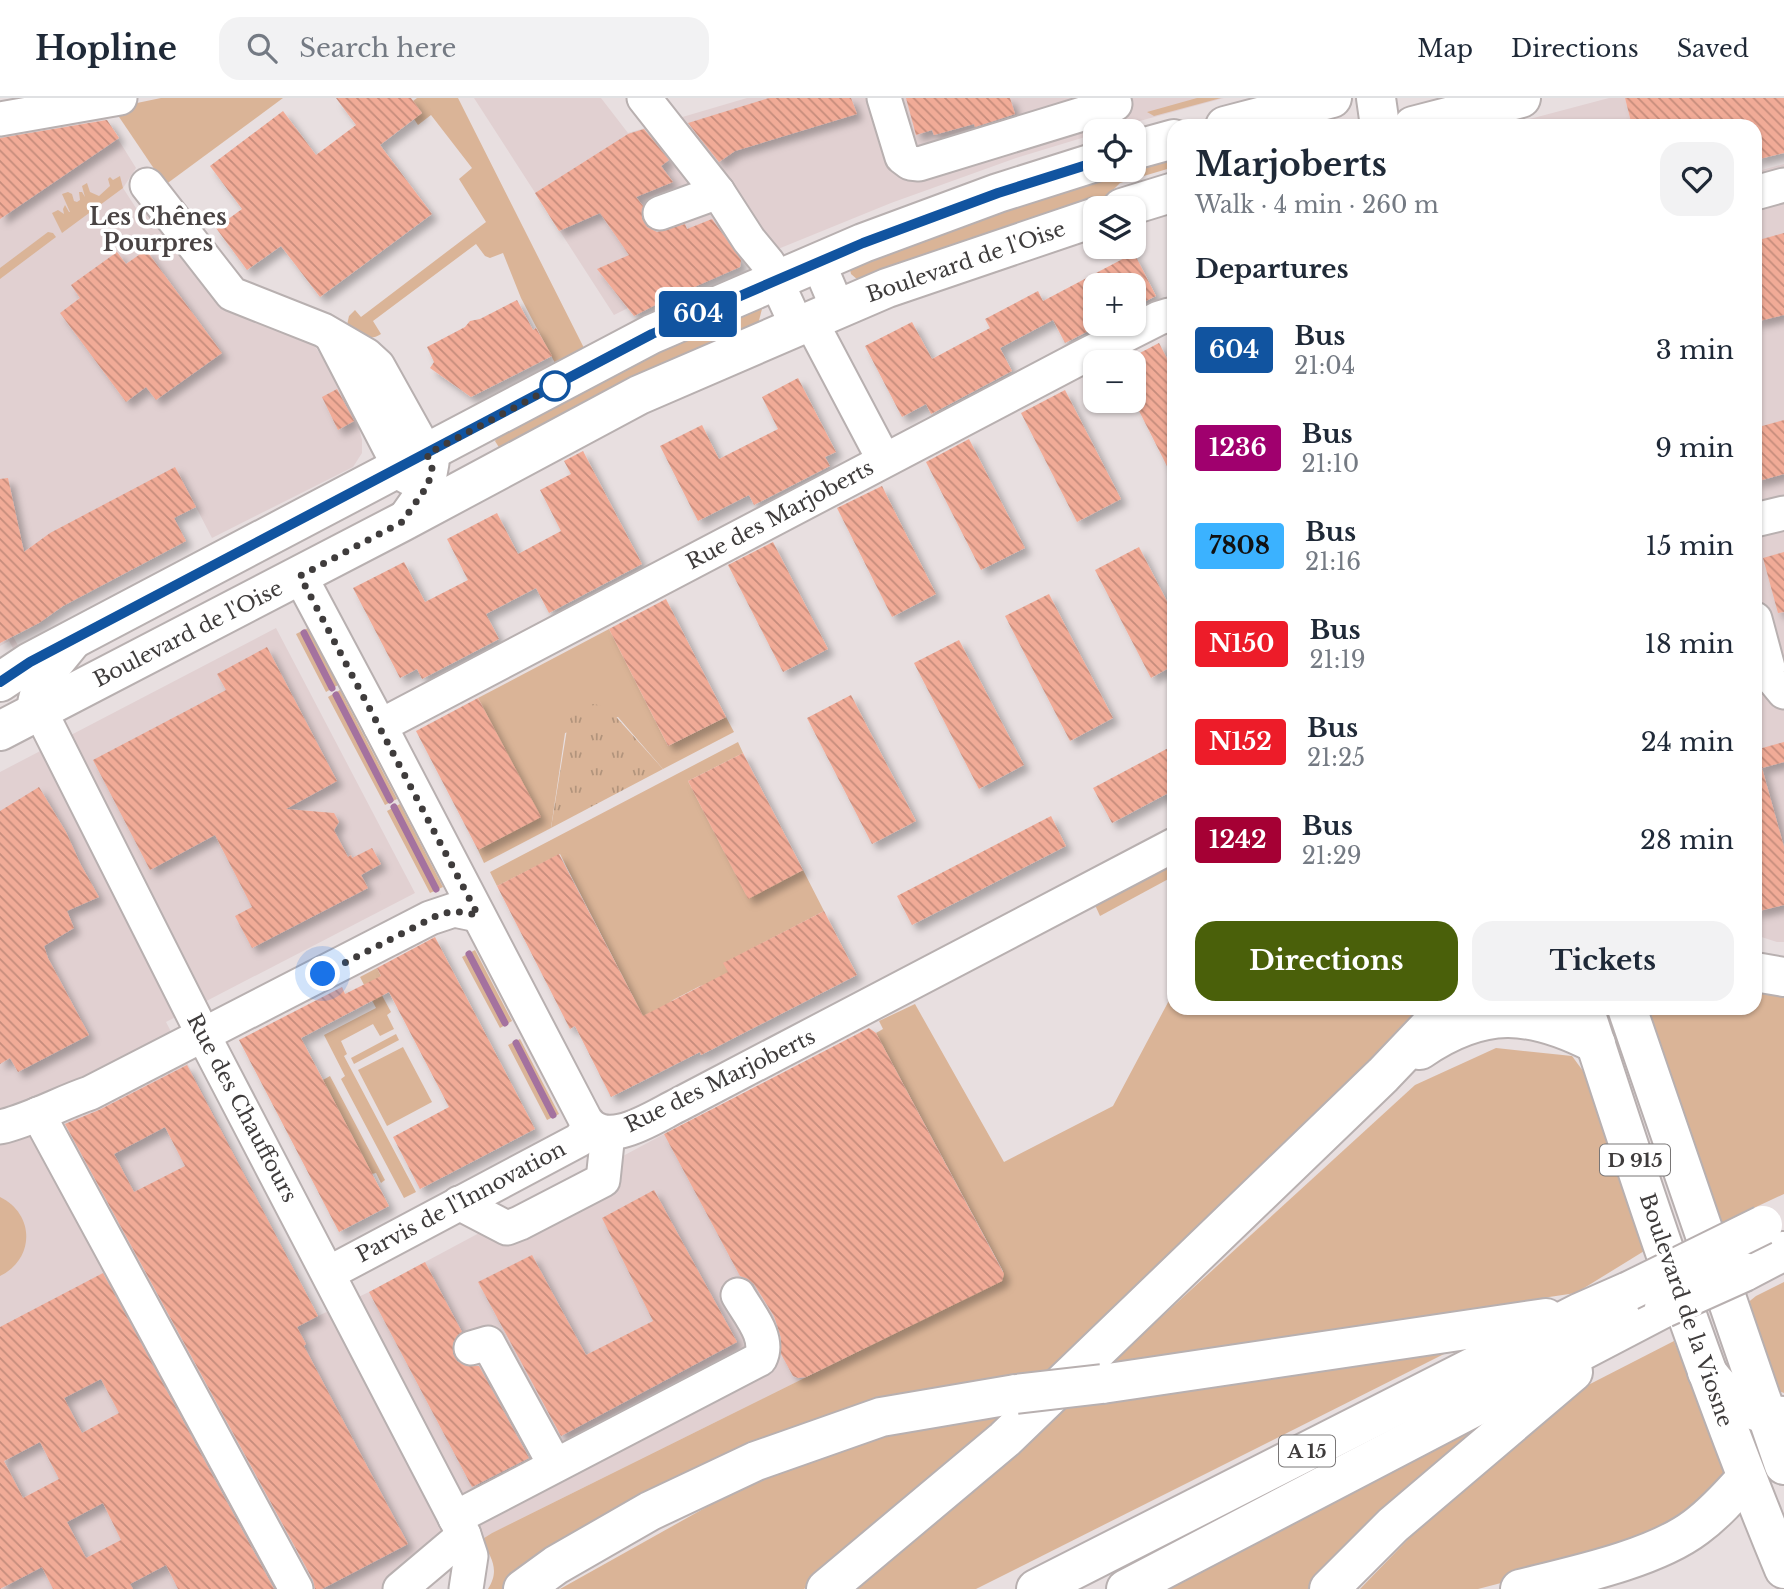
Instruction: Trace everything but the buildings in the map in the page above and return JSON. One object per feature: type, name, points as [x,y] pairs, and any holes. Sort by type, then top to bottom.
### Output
[{"type":"main road","points":[[1376,98],[1379,119]]},
{"type":"main road","points":[[1406,98],[1410,119]]},
{"type":"main road","points":[[1464,118],[1521,98]]},
{"type":"main road","points":[[1251,119],[1322,100]]},
{"type":"main road","points":[[1146,147],[1167,141]]},
{"type":"main road","name":"Boulevard de l'Oise","points":[[0,731],[402,522],[433,479],[652,334],[818,262],[985,198],[1083,166]]},
{"type":"main road","points":[[1146,201],[1167,194]]},
{"type":"main road","name":"Boulevard de l'Oise","points":[[0,682],[30,662],[82,636],[433,479],[628,400],[733,352],[887,288],[1083,221]]},
{"type":"main road","points":[[1762,972],[1784,977]]},
{"type":"main road","points":[[1762,985],[1784,987]]},
{"type":"main road","points":[[826,1589],[1005,1439],[1383,1075],[1440,1015]]},
{"type":"main road","name":"Boulevard de la Viosne","points":[[1586,1015],[1707,1372],[1746,1478],[1784,1569]]},
{"type":"main road","points":[[1596,1044],[1612,1015]]},
{"type":"main road","name":"Boulevard de la Viosne","points":[[1629,1015],[1775,1415],[1784,1465]]},
{"type":"main road","points":[[1383,1075],[1426,1046],[1467,1026],[1500,1017],[1523,1017],[1550,1023],[1596,1044],[1664,1116]]},
{"type":"main road","name":"A 15","points":[[1036,1589],[1579,1313],[1628,1308],[1664,1308],[1744,1272],[1777,1231]]},
{"type":"main road","name":"A 15","points":[[1126,1589],[1628,1308],[1777,1231]]},
{"type":"main road","points":[[1329,1589],[1393,1525],[1628,1308]]},
{"type":"main road","points":[[523,1589],[556,1565],[650,1511],[756,1461],[881,1418],[1016,1394],[1102,1384],[1579,1313]]},
{"type":"main road","points":[[1527,1587],[1651,1552],[1696,1528],[1730,1497],[1746,1478],[1758,1458],[1775,1415],[1734,1402],[1707,1372]]},
{"type":"main road","points":[[1527,1587],[1617,1589]]},
{"type":"street","points":[[0,120],[120,98]]},
{"type":"street","points":[[884,98],[902,157],[914,164],[926,164],[1115,104]]},
{"type":"street","points":[[899,98],[900,112],[911,146],[922,152],[930,152],[1003,128],[1022,133]]},
{"type":"street","points":[[645,99],[718,192],[768,264],[775,280],[815,318]]},
{"type":"street","points":[[147,185],[232,294],[323,330],[366,355],[378,366],[433,479]]},
{"type":"street","points":[[1762,191],[1784,185]]},
{"type":"street","points":[[660,213],[718,192]]},
{"type":"street","points":[[815,318],[818,262]]},
{"type":"street","name":"Rue des Marjoberts","points":[[380,726],[884,460],[1136,329],[1167,316]]},
{"type":"street","name":"Rue des Marjoberts","points":[[815,318],[884,460]]},
{"type":"street","points":[[1762,518],[1784,513]]},
{"type":"street","points":[[300,576],[478,915],[599,1130],[605,1175],[600,1184],[507,1228],[459,1202]]},
{"type":"street","points":[[40,711],[36,701],[39,685],[73,643],[82,636]]},
{"type":"street","points":[[1762,645],[1770,675],[1784,692]]},
{"type":"street","name":"Rue des Chauffours","points":[[40,711],[201,1030],[459,1527],[471,1556],[466,1589]]},
{"type":"street","name":"Rue des Marjoberts","points":[[599,1130],[630,1128],[667,1110],[861,1011],[1167,849]]},
{"type":"street","points":[[0,1127],[47,1109],[84,1082],[201,1030],[430,918],[454,911],[478,915]]},
{"type":"street","points":[[47,1109],[296,1589]]},
{"type":"street","name":"Parvis de l'Innovation","points":[[328,1273],[599,1130]]},
{"type":"street","points":[[400,1589],[459,1527],[555,1465],[760,1359],[765,1347],[763,1339],[738,1295]]},
{"type":"street","points":[[471,1348],[488,1343],[555,1465]]},
{"type":"shaded area","points":[[474,98],[601,98],[628,133],[747,98],[1224,98],[1146,119],[1083,119],[1083,138],[1016,158],[891,203],[778,249],[763,245],[742,252],[740,267],[634,316],[628,308],[614,315]]},
{"type":"shaded area","points":[[1609,98],[1625,98],[1630,119],[1530,119]]},
{"type":"shaded area","points":[[100,110],[136,168],[123,188],[136,208],[144,208],[309,337],[357,420],[362,453],[353,467],[212,538],[196,507],[175,518],[186,541],[123,574],[116,561],[100,570],[107,583],[44,616],[45,620],[32,627],[30,624],[11,633],[19,647],[14,650],[9,641],[0,646],[0,128]]},
{"type":"shaded area","points":[[1784,164],[1784,942],[1762,937],[1762,170]]},
{"type":"shaded area","points":[[276,628],[415,893],[166,1022],[318,1316],[369,1292],[666,1133],[868,1029],[876,1033],[1003,1273],[1002,1280],[492,1533],[443,1565],[416,1589],[0,1589],[0,772]]},
{"type":"green space","points":[[161,98],[283,98],[165,185],[113,108]]},
{"type":"green space","points":[[417,98],[458,98],[584,348],[555,363],[521,298],[503,253],[490,258],[485,256],[476,244],[373,321],[381,334],[367,337],[347,325],[349,316],[355,310],[361,317],[486,222],[459,179],[472,168],[431,115],[418,125],[414,119],[422,113],[413,101]]},
{"type":"green space","points":[[1197,98],[1221,98],[1154,116],[1147,112]]},
{"type":"green space","points":[[1167,154],[1167,169],[1146,175],[1146,160]]},
{"type":"green space","points":[[120,176],[123,188],[62,233],[52,213],[58,210],[64,214],[65,205],[70,212],[62,194],[72,194],[77,202],[80,200],[79,192],[85,197],[82,186],[87,183],[90,192],[99,196],[110,186],[110,177],[113,180]]},
{"type":"green space","points":[[1083,179],[1083,182],[1123,182],[1107,196],[1083,196],[1083,204],[858,280],[851,274],[849,265]]},
{"type":"green space","points":[[48,232],[56,237],[0,279],[0,268]]},
{"type":"green space","points":[[754,304],[762,309],[757,328],[500,449],[495,441],[504,428]]},
{"type":"green space","points":[[308,628],[338,685],[326,692],[296,634]]},
{"type":"green space","points":[[609,629],[668,746],[726,717],[734,732],[663,769],[618,717],[565,733],[551,828],[484,863],[478,850],[540,817],[478,698]]},
{"type":"green space","points":[[340,690],[397,799],[385,805],[328,697]]},
{"type":"green space","points":[[595,704],[609,709],[663,769],[551,828],[568,723],[578,709]]},
{"type":"green space","points":[[738,742],[743,753],[688,781],[748,898],[803,870],[824,911],[724,963],[733,980],[700,986],[673,1000],[646,1022],[560,854],[497,886],[490,872]]},
{"type":"green space","points":[[400,804],[443,887],[430,893],[387,811]]},
{"type":"green space","points":[[1167,869],[1167,880],[1100,916],[1095,905]]},
{"type":"green space","points":[[475,950],[512,1021],[500,1028],[462,957]]},
{"type":"green space","points":[[377,968],[385,984],[378,988],[391,1012],[387,1015],[394,1029],[380,1036],[373,1024],[341,1041],[347,1054],[344,1056],[416,1192],[404,1198],[341,1079],[345,1076],[324,1035],[376,1008],[360,977]]},
{"type":"green space","points":[[1762,993],[1784,995],[1784,1194],[1711,1228],[1641,1015],[1762,1015]]},
{"type":"green space","points":[[915,1004],[1004,1162],[1113,1106],[1167,1004],[1167,1015],[1427,1015],[1057,1372],[983,1383],[508,1589],[488,1589],[494,1570],[481,1540],[492,1533],[1002,1280],[1003,1271],[876,1033],[883,1029],[879,1021]]},
{"type":"green space","points":[[396,1034],[399,1040],[354,1064],[351,1058]]},
{"type":"green space","points":[[520,1039],[559,1114],[547,1120],[508,1045]]},
{"type":"green space","points":[[403,1047],[432,1102],[387,1126],[358,1070]]},
{"type":"green space","points":[[1496,1048],[1572,1056],[1597,1090],[1649,1248],[1576,1293],[1111,1363],[1415,1085]]},
{"type":"green space","points":[[330,1076],[385,1180],[381,1183],[376,1173],[372,1174],[323,1080]]},
{"type":"green space","points":[[0,1197],[20,1214],[26,1236],[20,1259],[0,1276]]},
{"type":"green space","points":[[1784,1282],[1784,1393],[1776,1390],[1741,1308],[1756,1296]]},
{"type":"green space","points":[[1674,1341],[1730,1480],[1636,1548],[1478,1589],[1360,1589],[1475,1470],[1553,1403]]},
{"type":"green space","points":[[1454,1349],[976,1589],[846,1589],[1060,1406]]},
{"type":"green space","points":[[1536,1389],[1420,1481],[1308,1589],[1163,1589]]},
{"type":"green space","points":[[1013,1410],[876,1535],[804,1589],[560,1589],[762,1476],[916,1422]]},
{"type":"waterway","points":[[304,633],[332,688]]},
{"type":"waterway","points":[[336,695],[390,800]]},
{"type":"waterway","points":[[394,807],[436,889]]},
{"type":"waterway","points":[[469,954],[505,1023]]},
{"type":"waterway","points":[[516,1043],[553,1115]]},
{"type":"bus line","name":"604","points":[[0,682],[30,662],[652,334],[863,243],[998,193],[1083,166]]},
{"type":"district","name":"Les Chênes Pourpres","points":[[158,230]]},
{"type":"route","points":[[323,974],[430,918],[454,911],[478,915],[300,576],[402,522],[428,485],[432,463],[427,454],[557,385],[555,386]]}]
